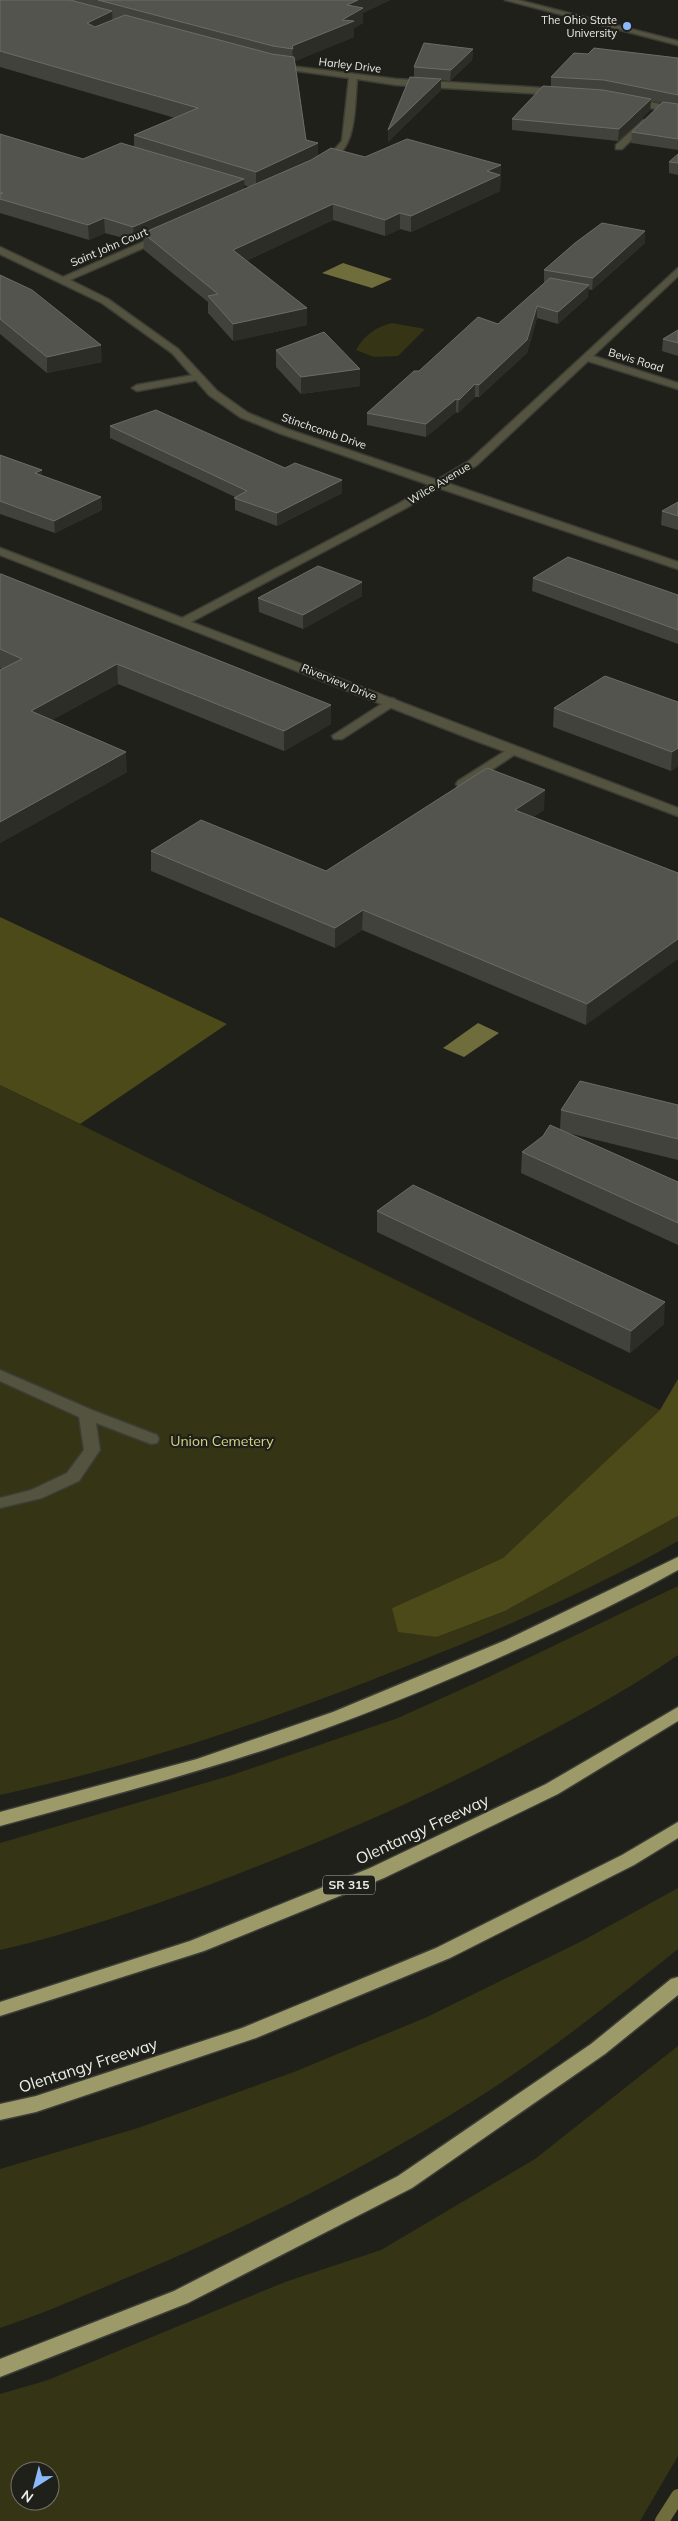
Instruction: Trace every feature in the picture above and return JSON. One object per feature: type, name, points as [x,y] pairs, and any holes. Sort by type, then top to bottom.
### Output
[{"type":"highway","points":[[0,1819],[125,1786],[220,1757],[362,1708],[500,1651],[636,1587],[678,1563]]},
{"type":"highway","name":"Olentangy Freeway","points":[[0,2009],[196,1946],[377,1873],[552,1789],[678,1713]]},
{"type":"highway","name":"Olentangy Freeway","points":[[0,2112],[36,2104],[249,2033],[433,1957],[628,1860],[678,1829]]},
{"type":"highway","points":[[0,2368],[181,2297],[405,2182],[598,2049],[678,1984]]},
{"type":"street","points":[[509,0],[678,43]]},
{"type":"street","name":"Harley Drive","points":[[265,64],[353,77],[442,86],[566,92]]},
{"type":"street","points":[[313,167],[338,151],[346,140],[353,77]]},
{"type":"street","points":[[623,99],[678,111]]},
{"type":"street","points":[[619,147],[662,107]]},
{"type":"street","name":"Saint John Court","points":[[63,280],[168,234]]},
{"type":"street","name":"Stinchcomb Drive","points":[[0,250],[105,301],[130,317],[175,350],[213,393],[244,415],[283,431],[678,566]]},
{"type":"street","name":"Wilce Avenue","points":[[184,621],[440,484],[473,463],[588,358],[678,271]]},
{"type":"street","name":"Bevis Road","points":[[588,358],[678,386]]},
{"type":"street","points":[[137,388],[199,377]]},
{"type":"street","name":"Riverview Drive","points":[[0,551],[678,812]]},
{"type":"street","points":[[338,736],[391,702]]},
{"type":"street","points":[[462,784],[513,750]]},
{"type":"street","points":[[0,1374],[86,1414],[152,1439]]},
{"type":"street","points":[[0,1503],[36,1494],[73,1477],[92,1450],[86,1414]]},
{"type":"green space","points":[[392,323],[425,329],[398,356],[374,357],[356,350],[371,332]]},
{"type":"green space","name":"Union Cemetery","points":[[0,1085],[660,1410],[503,1558],[392,1608],[437,1637],[505,1611],[678,1516],[678,1541],[579,1593],[510,1624],[357,1686],[257,1722],[155,1755],[104,1770],[0,1795]]},
{"type":"green space","points":[[678,1586],[678,1655],[617,1694],[553,1729],[436,1789],[284,1856],[130,1913],[52,1937],[0,1950],[0,1843],[229,1776],[398,1718],[491,1676]]},
{"type":"green space","points":[[678,1888],[678,1949],[554,2045],[476,2099],[393,2149],[308,2195],[176,2257],[50,2310],[0,2328],[0,2169],[138,2128],[294,2072],[427,2017],[582,1941]]},
{"type":"green space","points":[[678,2046],[678,2456],[640,2521],[0,2521],[0,2394],[48,2380],[285,2282],[381,2250],[535,2159]]},
{"type":"shaded area","points":[[343,263],[392,279],[372,288],[322,273]]},
{"type":"shaded area","points":[[0,917],[227,1024],[80,1124],[0,1085]]},
{"type":"shaded area","points":[[478,1023],[499,1033],[464,1057],[443,1048]]},
{"type":"shaded area","points":[[678,1379],[678,1516],[505,1611],[437,1637],[398,1632],[392,1608],[503,1558],[660,1410]]},
{"type":"building","points":[[0,0],[70,0],[112,11],[87,23],[95,27],[125,15],[272,54],[294,57],[306,140],[318,143],[256,172],[134,135],[198,108],[0,51]]},
{"type":"building","points":[[98,0],[358,0],[347,5],[363,8],[342,20],[354,21],[292,46],[293,49],[273,46]]},
{"type":"building","points":[[424,43],[473,49],[451,70],[414,67]]},
{"type":"building","points":[[594,48],[678,58],[678,95],[604,80],[551,77],[574,53],[588,54]]},
{"type":"building","points":[[410,77],[441,79],[388,130]]},
{"type":"building","points":[[543,86],[603,90],[651,99],[619,129],[512,119]]},
{"type":"building","points":[[663,102],[678,104],[678,139],[632,132]]},
{"type":"building","points":[[0,134],[83,159],[121,143],[244,179],[133,227],[104,218],[88,225],[0,199],[0,194],[3,193],[0,193]]},
{"type":"building","points":[[407,139],[501,165],[487,171],[500,175],[411,216],[400,213],[385,220],[333,204],[233,250],[307,308],[233,324],[208,296],[218,294],[143,233],[311,160],[331,148],[365,157]]},
{"type":"building","points":[[678,154],[678,163],[669,162]]},
{"type":"building","points":[[602,223],[645,231],[593,278],[544,270],[575,243]]},
{"type":"building","points":[[0,275],[32,290],[101,345],[47,357],[0,319]]},
{"type":"building","points":[[550,278],[589,285],[558,312],[537,306],[527,340],[479,385],[475,384],[459,400],[456,399],[426,424],[367,413],[414,371],[419,371],[478,317],[498,324]]},
{"type":"building","points":[[678,330],[678,343],[663,339]]},
{"type":"building","points":[[324,332],[360,369],[301,377],[276,350]]},
{"type":"building","points":[[156,410],[285,468],[295,463],[342,480],[277,513],[234,498],[247,491],[110,426]]},
{"type":"building","points":[[0,455],[42,470],[35,473],[101,497],[54,521],[0,501]]},
{"type":"building","points":[[678,502],[678,516],[662,511]]},
{"type":"building","points":[[568,557],[678,595],[678,630],[533,578]]},
{"type":"building","points":[[318,566],[362,582],[303,615],[258,598]]},
{"type":"building","points":[[0,574],[331,705],[284,731],[117,664],[31,711],[126,752],[0,822],[0,670],[22,659],[0,649]]},
{"type":"building","points":[[605,676],[678,702],[678,748],[672,752],[554,708]]},
{"type":"building","points":[[487,768],[545,790],[515,810],[678,873],[678,939],[587,1004],[363,910],[335,928],[151,851],[201,820],[326,871]]},
{"type":"building","points":[[580,1081],[678,1105],[678,1139],[561,1110]]},
{"type":"building","points":[[550,1125],[678,1182],[678,1223],[522,1152],[543,1136]]},
{"type":"building","points":[[413,1185],[665,1302],[631,1331],[377,1211]]},
{"type":"waterway","points":[[662,2521],[678,2496]]},
{"type":"place","name":"The Ohio State University","points":[[627,26]]}]
